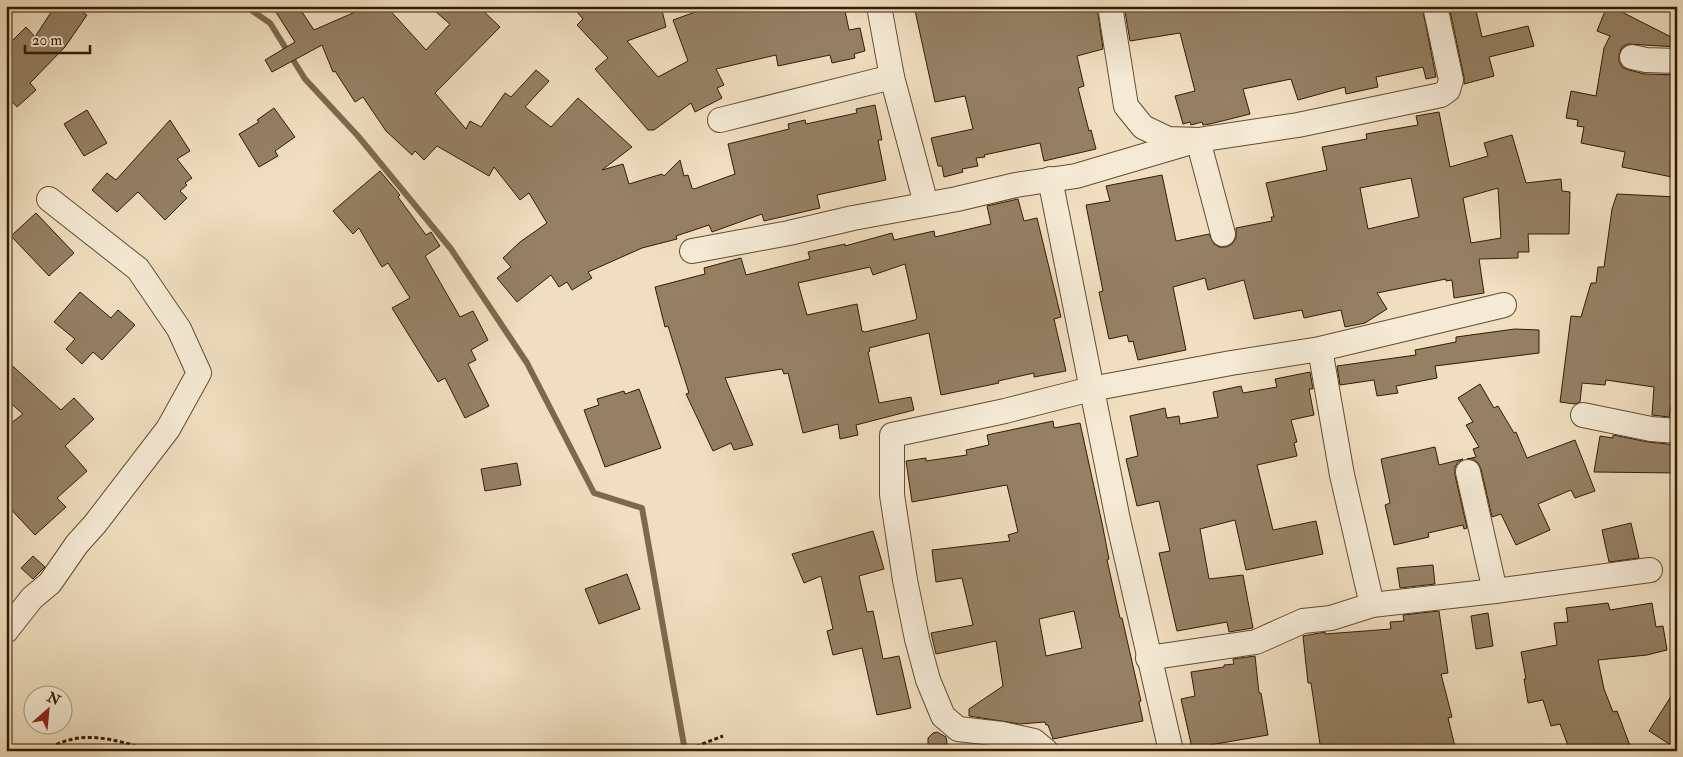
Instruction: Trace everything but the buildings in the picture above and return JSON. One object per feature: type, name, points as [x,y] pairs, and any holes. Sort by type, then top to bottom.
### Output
[{"type":"street","points":[[879,6],[892,77],[926,204]]},
{"type":"street","points":[[1110,6],[1126,106],[1143,127],[1168,139],[1198,140]]},
{"type":"street","points":[[692,251],[1050,179],[1076,176],[1198,140],[1298,125],[1441,95],[1448,90],[1451,80],[1435,6]]},
{"type":"street","points":[[1632,57],[1646,60],[1677,61]]},
{"type":"street","points":[[720,120],[892,77]]},
{"type":"street","points":[[1198,140],[1223,234]]},
{"type":"street","points":[[1050,179],[1091,389],[1148,658],[1171,751]]},
{"type":"street","points":[[6,631],[32,598],[50,583],[77,544],[95,524],[168,428],[185,400],[198,373],[179,329],[138,269],[49,199]]},
{"type":"street","points":[[1046,751],[1034,741],[1002,734],[958,729],[943,716],[928,680],[917,640],[905,580],[892,494],[892,435],[1005,412],[1091,389],[1231,362],[1320,349],[1504,305]]},
{"type":"street","points":[[1320,349],[1342,476],[1372,605]]},
{"type":"street","points":[[1583,415],[1651,429],[1677,431]]},
{"type":"street","points":[[1468,472],[1495,591]]},
{"type":"street","points":[[1148,658],[1256,642],[1303,621],[1330,618],[1372,605],[1650,570]]},
{"type":"path","points":[[45,751],[70,739],[98,736],[152,751]]},
{"type":"path","points":[[684,751],[723,736]]},
{"type":"waterway","points":[[245,6],[270,23],[305,79],[358,136],[451,249],[527,363],[594,493],[642,508],[685,751]]}]
